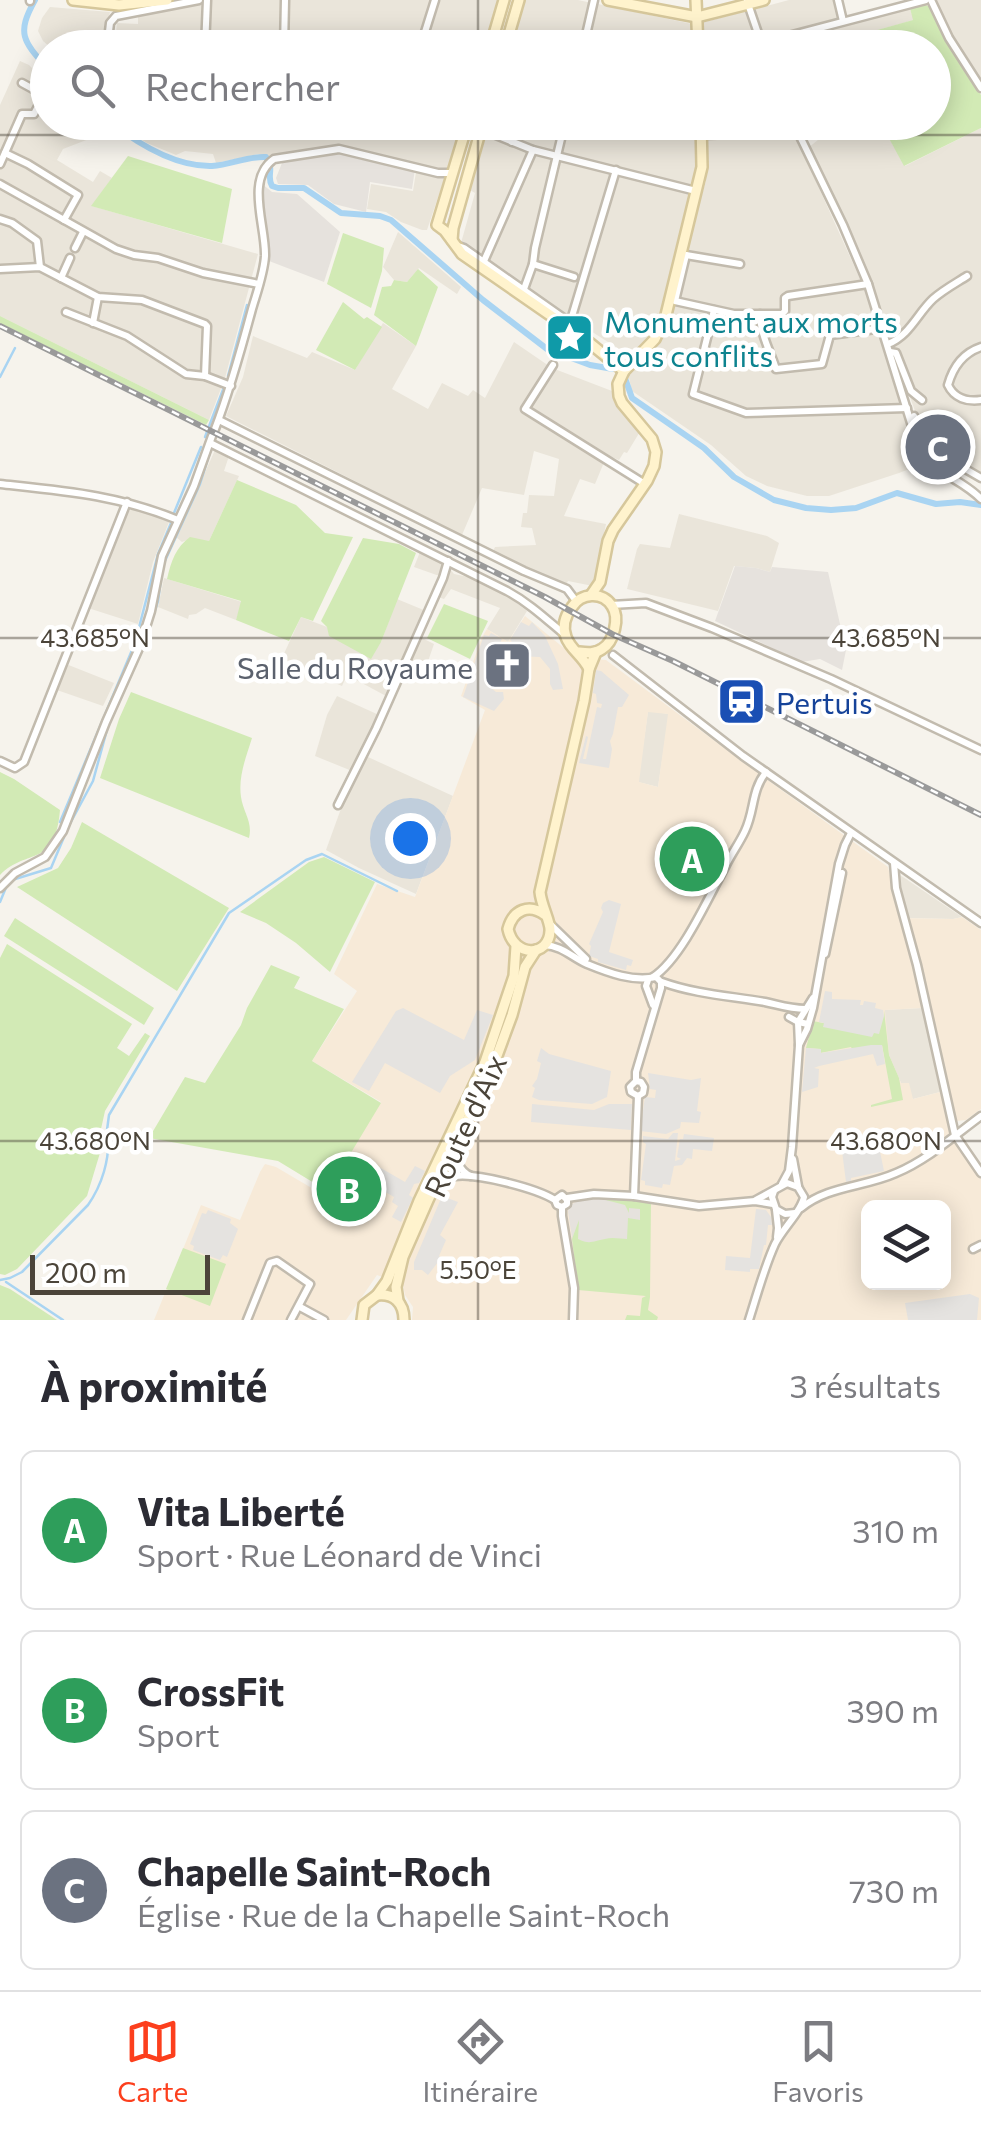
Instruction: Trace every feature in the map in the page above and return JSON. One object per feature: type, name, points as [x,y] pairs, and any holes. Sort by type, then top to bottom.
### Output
[{"type":"main road","points":[[73,0],[106,5],[168,0]]},
{"type":"main road","points":[[495,30],[504,0]]},
{"type":"main road","points":[[511,30],[519,0]]},
{"type":"main road","points":[[608,0],[697,17],[764,0]]},
{"type":"main road","points":[[696,0],[697,30]]},
{"type":"main road","points":[[449,230],[437,222],[461,140]]},
{"type":"main road","points":[[478,140],[449,230],[453,244],[624,371]]},
{"type":"main road","points":[[589,668],[565,635],[564,622],[576,601],[591,595],[600,582],[613,530],[654,466],[655,448],[648,431],[627,410],[619,396],[618,381],[650,346],[666,315],[684,255],[702,167],[702,140]]},
{"type":"main road","points":[[540,892],[550,936],[540,948],[522,950],[509,934],[509,924],[540,892],[589,668],[616,620],[600,582]]},
{"type":"main road","points":[[591,595],[609,603]]},
{"type":"main road","points":[[579,652],[602,648]]},
{"type":"main road","points":[[526,909],[540,911],[548,920]]},
{"type":"main road","name":"Route d'Aix","points":[[360,1318],[370,1299],[387,1281],[412,1217],[486,1062],[514,976],[516,946]]},
{"type":"main road","name":"Route d'Aix","points":[[398,1301],[396,1287],[401,1266],[495,1062],[525,967],[540,948]]},
{"type":"main road","points":[[377,1295],[398,1301],[404,1320]]},
{"type":"street","points":[[110,30],[112,19],[121,15],[199,0]]},
{"type":"street","points":[[206,30],[207,0]]},
{"type":"street","points":[[284,30],[285,0]]},
{"type":"street","points":[[426,30],[435,0]]},
{"type":"street","points":[[587,30],[594,0]]},
{"type":"street","points":[[838,0],[843,21]]},
{"type":"street","points":[[813,30],[928,0],[945,30]]},
{"type":"street","points":[[747,2],[757,30]]},
{"type":"street","points":[[951,40],[981,88]]},
{"type":"street","points":[[22,84],[30,88]]},
{"type":"street","points":[[0,164],[22,114],[30,114]]},
{"type":"street","points":[[508,140],[557,157],[696,191]]},
{"type":"street","points":[[524,289],[561,140]]},
{"type":"street","points":[[801,140],[868,284],[923,457],[981,499]]},
{"type":"street","points":[[0,888],[15,873],[46,857],[63,831],[140,646],[162,556],[219,420],[259,284],[265,247],[259,193],[261,174],[270,162],[339,149],[452,173]]},
{"type":"street","points":[[484,261],[533,150]]},
{"type":"street","points":[[6,153],[78,195],[64,220]]},
{"type":"street","points":[[570,323],[616,170]]},
{"type":"street","points":[[0,184],[83,232],[134,255],[259,284]]},
{"type":"street","points":[[0,219],[12,222],[38,241],[40,267]]},
{"type":"street","points":[[75,248],[83,232]]},
{"type":"street","points":[[453,244],[524,289],[582,332],[586,340]]},
{"type":"street","points":[[740,264],[684,255],[675,300],[734,314],[784,314],[788,296],[868,284]]},
{"type":"street","points":[[61,278],[70,258]]},
{"type":"street","points":[[533,264],[574,277]]},
{"type":"street","points":[[0,268],[40,267],[98,297],[142,300],[204,324],[205,376]]},
{"type":"street","points":[[889,348],[932,300],[967,276]]},
{"type":"street","points":[[93,323],[98,297]]},
{"type":"street","points":[[714,310],[693,394],[746,413],[907,408],[928,448],[981,478]]},
{"type":"street","points":[[66,312],[127,336],[186,374],[231,386]]},
{"type":"street","points":[[760,314],[760,329],[776,369],[822,364],[830,336],[883,328]]},
{"type":"street","points":[[981,347],[956,365],[948,385],[960,398],[981,400]]},
{"type":"street","points":[[889,348],[896,353],[911,391],[922,400]]},
{"type":"street","points":[[553,365],[525,409],[645,484]]},
{"type":"street","points":[[219,420],[567,590],[576,601]]},
{"type":"street","points":[[212,436],[521,598],[565,635]]},
{"type":"street","points":[[0,484],[100,495],[178,520]]},
{"type":"street","points":[[0,762],[15,768],[24,762],[127,502]]},
{"type":"street","points":[[338,805],[376,729],[448,562]]},
{"type":"street","points":[[609,603],[655,606],[832,679],[981,750]]},
{"type":"street","points":[[616,620],[628,605]]},
{"type":"street","points":[[551,624],[564,622]]},
{"type":"street","points":[[602,648],[766,772],[981,923]]},
{"type":"street","points":[[649,983],[668,964],[694,924],[746,830],[756,786],[766,772]]},
{"type":"street","points":[[799,1045],[809,1021],[843,852],[852,833]]},
{"type":"street","points":[[894,863],[896,888],[954,1136],[981,1173]]},
{"type":"street","points":[[548,920],[595,966]]},
{"type":"street","points":[[540,948],[565,949],[586,963],[661,986],[768,1002],[790,1016],[797,1026],[799,1045],[789,1171],[778,1188],[774,1206],[776,1243]]},
{"type":"street","points":[[634,1196],[638,1096],[644,1087],[636,1081],[636,1072],[668,964]]},
{"type":"street","points":[[668,964],[673,986]]},
{"type":"street","points":[[649,983],[652,993],[661,986]]},
{"type":"street","points":[[649,983],[654,1009]]},
{"type":"street","points":[[797,1026],[814,996]]},
{"type":"street","points":[[781,1008],[805,1009]]},
{"type":"street","points":[[805,1009],[809,1021]]},
{"type":"street","points":[[797,1026],[809,1021]]},
{"type":"street","points":[[556,1200],[560,1195],[567,1198],[584,1194],[634,1196],[699,1206],[755,1201],[786,1214],[818,1196],[898,1173],[981,1116]]},
{"type":"street","points":[[456,1141],[458,1165],[466,1174],[536,1190],[556,1200],[562,1208],[574,1288],[572,1320]]},
{"type":"street","points":[[749,1320],[776,1243],[803,1203],[792,1148]]},
{"type":"street","points":[[434,1188],[450,1178],[472,1176]]},
{"type":"street","points":[[755,1201],[793,1184],[818,1196]]},
{"type":"street","points":[[562,1208],[567,1198]]},
{"type":"street","points":[[247,1320],[272,1261],[310,1284],[292,1320]]},
{"type":"street","points":[[300,1307],[324,1320]]},
{"type":"shaded area","points":[[198,0],[284,0],[283,30],[116,30],[117,23],[138,24],[138,14]]},
{"type":"shaded area","points":[[286,0],[500,0],[491,30],[286,30]]},
{"type":"shaded area","points":[[524,0],[592,3],[585,30],[515,30]]},
{"type":"shaded area","points":[[789,0],[835,0],[840,19],[795,30],[760,30],[752,10]]},
{"type":"shaded area","points":[[934,0],[981,0],[981,80],[954,41],[951,30]]},
{"type":"shaded area","points":[[598,4],[692,24],[693,30],[592,30]]},
{"type":"shaded area","points":[[50,7],[110,12],[106,30],[38,30]]},
{"type":"shaded area","points":[[910,8],[914,20],[878,30],[827,30]]},
{"type":"shaded area","points":[[747,11],[754,30],[701,30],[701,23]]},
{"type":"shaded area","points":[[20,61],[29,65],[30,140],[86,140],[63,149],[57,160],[93,182],[100,171],[112,178],[92,206],[258,254],[225,378],[209,420],[0,316],[0,105]]},
{"type":"shaded area","points":[[981,128],[981,476],[929,444],[923,433],[856,248],[808,148],[818,140],[890,140],[905,166]]},
{"type":"shaded area","points":[[142,140],[457,140],[427,230],[401,222],[386,212],[367,209],[371,184],[413,191],[416,172],[436,176],[432,169],[359,149],[332,147],[270,157],[258,154],[216,163],[213,154],[185,151],[176,155]]},
{"type":"shaded area","points":[[483,140],[497,140],[529,153],[483,257],[461,243],[475,193],[468,189]]},
{"type":"shaded area","points":[[520,140],[558,140],[555,152]]},
{"type":"shaded area","points":[[563,140],[699,140],[700,159],[693,187],[560,153]]},
{"type":"shaded area","points":[[706,140],[797,140],[861,281],[859,285],[785,294],[780,312],[735,312],[677,299],[706,181]]},
{"type":"shaded area","points":[[340,152],[415,169],[412,189],[370,182],[366,212],[334,204],[308,185],[278,184],[276,178],[282,163]]},
{"type":"shaded area","points":[[534,154],[554,159],[523,285],[488,260]]},
{"type":"shaded area","points":[[559,160],[613,173],[568,316],[528,290]]},
{"type":"shaded area","points":[[619,175],[691,193],[660,320],[639,350],[630,356],[575,321]]},
{"type":"shaded area","points":[[262,184],[272,192],[297,194],[340,232],[324,282],[269,261]]},
{"type":"shaded area","points":[[398,232],[461,287],[457,294],[419,268],[407,282],[394,280],[383,267]]},
{"type":"shaded area","points":[[866,288],[919,465],[829,496],[807,496],[767,486],[746,476],[711,445],[632,391],[628,374],[662,337],[676,303],[782,317],[787,297]]},
{"type":"shaded area","points":[[383,323],[416,346],[392,389],[428,409],[442,383],[468,396],[473,390],[485,398],[514,342],[552,368],[612,391],[621,410],[641,430],[619,460],[607,455],[595,484],[580,479],[564,516],[606,524],[593,586],[568,581],[566,585],[493,551],[495,547],[536,545],[532,528],[521,527],[523,513],[527,513],[529,495],[554,496],[559,459],[534,451],[524,495],[482,488],[462,535],[226,416],[243,377],[253,336],[307,358],[312,352],[355,370]]},
{"type":"shaded area","points":[[215,450],[229,456],[224,471],[239,476],[209,541],[182,542],[176,537]]},
{"type":"shaded area","points":[[135,508],[169,522],[153,562],[138,624],[88,608],[127,512]]},
{"type":"shaded area","points":[[679,514],[767,536],[779,543],[770,572],[734,566],[718,611],[627,589],[640,544],[670,548]]},
{"type":"shaded area","points":[[420,552],[444,562],[454,574],[473,578],[509,597],[527,611],[508,642],[487,629],[500,608],[451,589],[444,599],[438,597],[445,578],[414,567]]},
{"type":"shaded area","points":[[735,566],[770,572],[772,567],[828,572],[846,650],[842,670],[820,659],[802,662],[715,621]]},
{"type":"shaded area","points":[[164,578],[242,602],[236,620],[205,608],[188,619],[158,607]]},
{"type":"shaded area","points":[[397,599],[426,611],[414,634],[434,644],[426,667],[404,658],[386,696],[347,675],[342,686],[281,660],[301,617],[329,630],[381,642]]},
{"type":"shaded area","points":[[525,616],[576,658],[606,660],[888,867],[900,918],[962,917],[981,930],[981,1109],[950,1126],[957,1145],[981,1179],[981,1320],[412,1320],[413,1307],[403,1285],[377,1275],[346,1320],[154,1320],[201,1205],[240,1220],[265,1164],[315,1190],[328,1180],[381,1102],[312,1061],[357,991],[334,974],[377,884],[415,897],[485,710],[461,696],[487,629],[508,642]],"holes":[[[648,712],[668,714],[658,787],[639,782]],[[922,1008],[940,1092],[913,1099],[909,1083],[901,1083],[889,1055],[885,1010]]]},
{"type":"shaded area","points":[[521,622],[529,626],[532,622],[545,636],[558,664],[563,689],[553,690],[550,669],[540,657],[496,655],[486,684],[503,692],[504,699],[494,711],[463,697],[484,635],[491,633],[502,639],[500,643],[510,646]]},
{"type":"shaded area","points":[[66,664],[114,683],[103,706],[54,689]]},
{"type":"shaded area","points":[[596,670],[629,695],[618,707],[609,768],[579,763],[586,736],[586,759],[597,707],[602,704],[597,703],[593,693]]},
{"type":"shaded area","points":[[337,696],[379,715],[352,771],[315,756]]},
{"type":"shaded area","points":[[648,711],[669,714],[658,787],[638,782]]},
{"type":"shaded area","points":[[368,757],[453,796],[416,894],[326,850],[351,781]]},
{"type":"shaded area","points":[[898,874],[962,917],[906,918]]},
{"type":"shaded area","points":[[609,900],[621,904],[609,952],[633,960],[626,970],[589,956],[601,908]]},
{"type":"shaded area","points":[[825,991],[832,992],[832,999],[861,1000],[860,1005],[864,1001],[876,1003],[875,1008],[883,1010],[884,1016],[879,1034],[872,1037],[823,1027],[824,1023],[819,1022]]},
{"type":"shaded area","points":[[403,1008],[464,1040],[477,1010],[493,1015],[475,1060],[450,1076],[440,1093],[385,1063],[369,1091],[352,1082],[396,1011]]},
{"type":"shaded area","points":[[922,1008],[940,1092],[913,1099],[889,1055],[884,1010]]},
{"type":"shaded area","points":[[882,1045],[885,1064],[877,1066],[873,1054],[819,1066],[814,1068],[819,1069],[818,1087],[802,1092],[806,1048],[821,1049],[821,1053]]},
{"type":"shaded area","points":[[541,1048],[549,1054],[611,1071],[607,1097],[592,1104],[532,1097]]},
{"type":"shaded area","points":[[648,1073],[701,1078],[699,1123],[681,1122],[680,1128],[666,1134],[640,1131],[645,1097],[655,1098],[656,1090],[650,1089]]},
{"type":"shaded area","points":[[532,1104],[594,1110],[609,1104],[632,1104],[631,1130],[531,1122]]},
{"type":"shaded area","points":[[678,1133],[675,1161],[681,1159],[677,1157],[684,1134],[714,1138],[712,1151],[693,1149],[692,1159],[674,1166],[670,1185],[645,1185],[641,1180],[646,1144],[643,1136],[668,1139]]},
{"type":"shaded area","points":[[878,1142],[884,1171],[846,1182],[842,1151]]},
{"type":"shaded area","points":[[353,1152],[405,1182],[415,1166],[425,1171],[419,1183],[414,1184],[409,1195],[413,1198],[401,1222],[392,1217],[398,1206],[392,1202],[394,1197],[344,1168]]},
{"type":"shaded area","points":[[442,1196],[458,1202],[440,1235],[446,1240],[439,1256],[443,1260],[428,1275],[414,1270],[414,1262]]},
{"type":"shaded area","points":[[584,1197],[647,1202],[646,1248],[574,1250],[569,1206]]},
{"type":"shaded area","points":[[756,1209],[766,1210],[772,1225],[768,1225],[759,1269],[725,1270],[726,1256],[750,1258]]},
{"type":"shaded area","points":[[208,1210],[231,1219],[230,1223],[238,1229],[227,1257],[223,1255],[220,1260],[193,1250],[190,1244],[202,1213]]},
{"type":"shaded area","points":[[970,1294],[979,1298],[977,1320],[908,1320],[905,1303]]},
{"type":"green space","points":[[930,7],[941,30],[877,30],[913,20],[910,8]]},
{"type":"green space","points":[[951,47],[981,95],[981,128],[904,166],[890,140],[951,140]]},
{"type":"green space","points":[[128,156],[232,189],[222,243],[91,206]]},
{"type":"green space","points":[[343,233],[384,248],[371,308],[327,284]]},
{"type":"green space","points":[[418,269],[438,287],[416,346],[374,315],[382,287],[391,286],[394,280],[407,282]]},
{"type":"green space","points":[[343,302],[382,327],[355,370],[316,350]]},
{"type":"green space","points":[[0,316],[209,420],[206,425],[0,323]]},
{"type":"green space","points":[[237,480],[296,505],[325,533],[353,537],[313,621],[301,617],[289,641],[236,620],[241,601],[167,579],[175,555],[185,541],[190,537],[209,541]]},
{"type":"green space","points":[[363,538],[399,544],[416,553],[371,659],[329,636],[321,621]]},
{"type":"green space","points":[[444,604],[488,621],[470,659],[427,638]]},
{"type":"green space","points":[[131,692],[252,738],[240,790],[250,827],[249,838],[100,778]]},
{"type":"green space","points":[[0,772],[60,810],[57,829],[46,849],[0,875]]},
{"type":"green space","points":[[82,822],[229,908],[177,991],[17,887],[58,868]]},
{"type":"green space","points":[[324,857],[375,882],[330,972],[266,923],[240,912],[309,862]]},
{"type":"green space","points":[[15,918],[154,1008],[144,1025],[4,936]]},
{"type":"green space","points":[[7,944],[132,1024],[117,1048],[129,1056],[145,1033],[150,1036],[105,1111],[103,1143],[87,1196],[17,1269],[5,1275],[0,1274],[0,958]]},
{"type":"green space","points":[[271,965],[300,977],[294,988],[344,1009],[312,1061],[381,1103],[337,1176],[319,1186],[278,1161],[149,1138],[185,1077],[205,1083],[241,1025]]},
{"type":"green space","points":[[884,1010],[889,1055],[903,1100],[871,1107],[892,1099],[882,1045],[820,1053],[820,1049],[806,1048],[813,1021],[873,1033]]},
{"type":"green space","points":[[594,1197],[651,1203],[648,1310],[657,1320],[625,1320],[627,1315],[640,1316],[642,1298],[646,1296],[578,1290],[572,1239],[579,1220],[578,1239],[589,1242],[627,1239],[628,1218],[640,1220],[640,1209],[629,1208],[629,1213],[625,1205]]},
{"type":"green space","points":[[183,1248],[226,1264],[210,1306],[166,1289]]},
{"type":"green space","points":[[0,1285],[10,1289],[57,1320],[0,1320]]},
{"type":"waterway","points":[[30,47],[24,29],[35,0]]},
{"type":"waterway","points":[[137,140],[171,158],[198,165],[266,157],[272,186],[304,188],[341,213],[391,220],[483,300],[547,349],[613,369]]},
{"type":"waterway","points":[[228,376],[247,305]]},
{"type":"waterway","points":[[0,377],[15,348]]},
{"type":"waterway","points":[[625,378],[632,398],[704,448],[734,477],[774,500],[831,510],[856,508],[897,493],[936,504],[981,505]]},
{"type":"waterway","points":[[205,437],[224,387]]},
{"type":"waterway","points":[[174,513],[201,447]]},
{"type":"waterway","points":[[164,563],[200,484],[211,449]]},
{"type":"waterway","points":[[60,822],[135,643],[158,554],[171,523]]},
{"type":"waterway","points":[[66,831],[93,781],[108,726],[144,646],[158,601],[162,571]]},
{"type":"waterway","points":[[12,880],[51,868],[64,837]]},
{"type":"waterway","points":[[107,1130],[109,1115],[229,913],[306,860],[322,854],[397,891]]},
{"type":"waterway","points":[[0,902],[7,885]]},
{"type":"waterway","points":[[0,1280],[22,1272],[88,1205],[104,1172],[108,1135]]},
{"type":"waterway","points":[[6,1282],[63,1320]]},
{"type":"railway","points":[[0,326],[981,815]]},
{"type":"place","name":"Monument aux morts tous conflits","points":[[569,337]]},
{"type":"place","name":"Chapelle Saint-Roch","points":[[938,447]]},
{"type":"place","name":"Salle du Royaume","points":[[508,666]]},
{"type":"place","name":"Pertuis","points":[[741,701]]},
{"type":"place","name":"Vita Liberté","points":[[692,859]]},
{"type":"place","name":"CrossFit","points":[[349,1189]]}]
